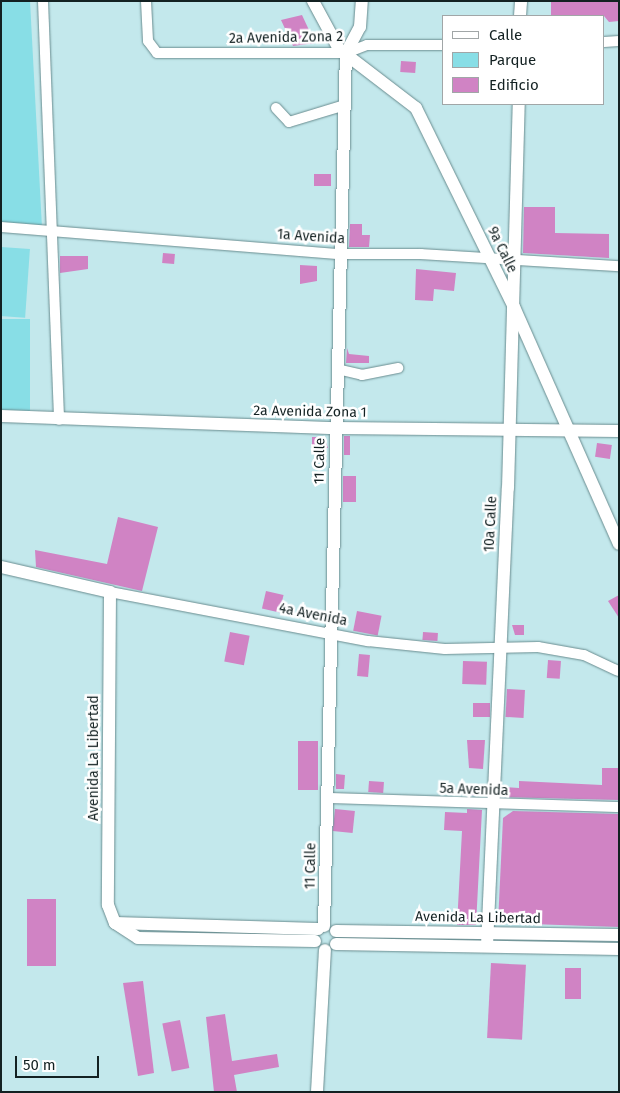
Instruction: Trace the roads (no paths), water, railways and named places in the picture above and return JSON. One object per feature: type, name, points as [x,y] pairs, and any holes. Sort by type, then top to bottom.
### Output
[{"type":"street","points":[[43,1],[59,420]]},
{"type":"street","name":"2a Avenida Zona 2","points":[[146,1],[148,41],[157,53],[346,53],[366,46],[442,45]]},
{"type":"street","name":"9a Calle","points":[[313,1],[346,53],[416,108],[489,261],[514,308],[619,544]]},
{"type":"street","name":"11 Calle","points":[[317,1092],[326,937],[327,798],[346,53],[360,27],[362,1]]},
{"type":"street","points":[[520,15],[521,1]]},
{"type":"street","points":[[605,42],[619,41]]},
{"type":"street","points":[[276,108],[288,122],[345,105]]},
{"type":"street","name":"10a Calle","points":[[488,939],[498,650],[516,262],[519,105]]},
{"type":"street","name":"1a Avenida","points":[[1,228],[53,230],[340,254],[421,254],[489,261],[619,266]]},
{"type":"street","points":[[337,369],[362,375],[398,368]]},
{"type":"street","name":"2a Avenida Zona 1","points":[[1,416],[59,420],[336,428],[619,431]]},
{"type":"street","name":"4a Avenida","points":[[1,567],[110,592],[331,635],[445,649],[498,650],[538,647],[584,655],[619,671]]},
{"type":"street","name":"Avenida La Libertad","points":[[110,592],[108,906],[115,923],[138,938],[326,937],[488,939],[619,935]]},
{"type":"street","name":"5a Avenida","points":[[327,798],[619,807]]},
{"type":"street","name":"Avenida La Libertad","points":[[488,939],[619,949]]}]
